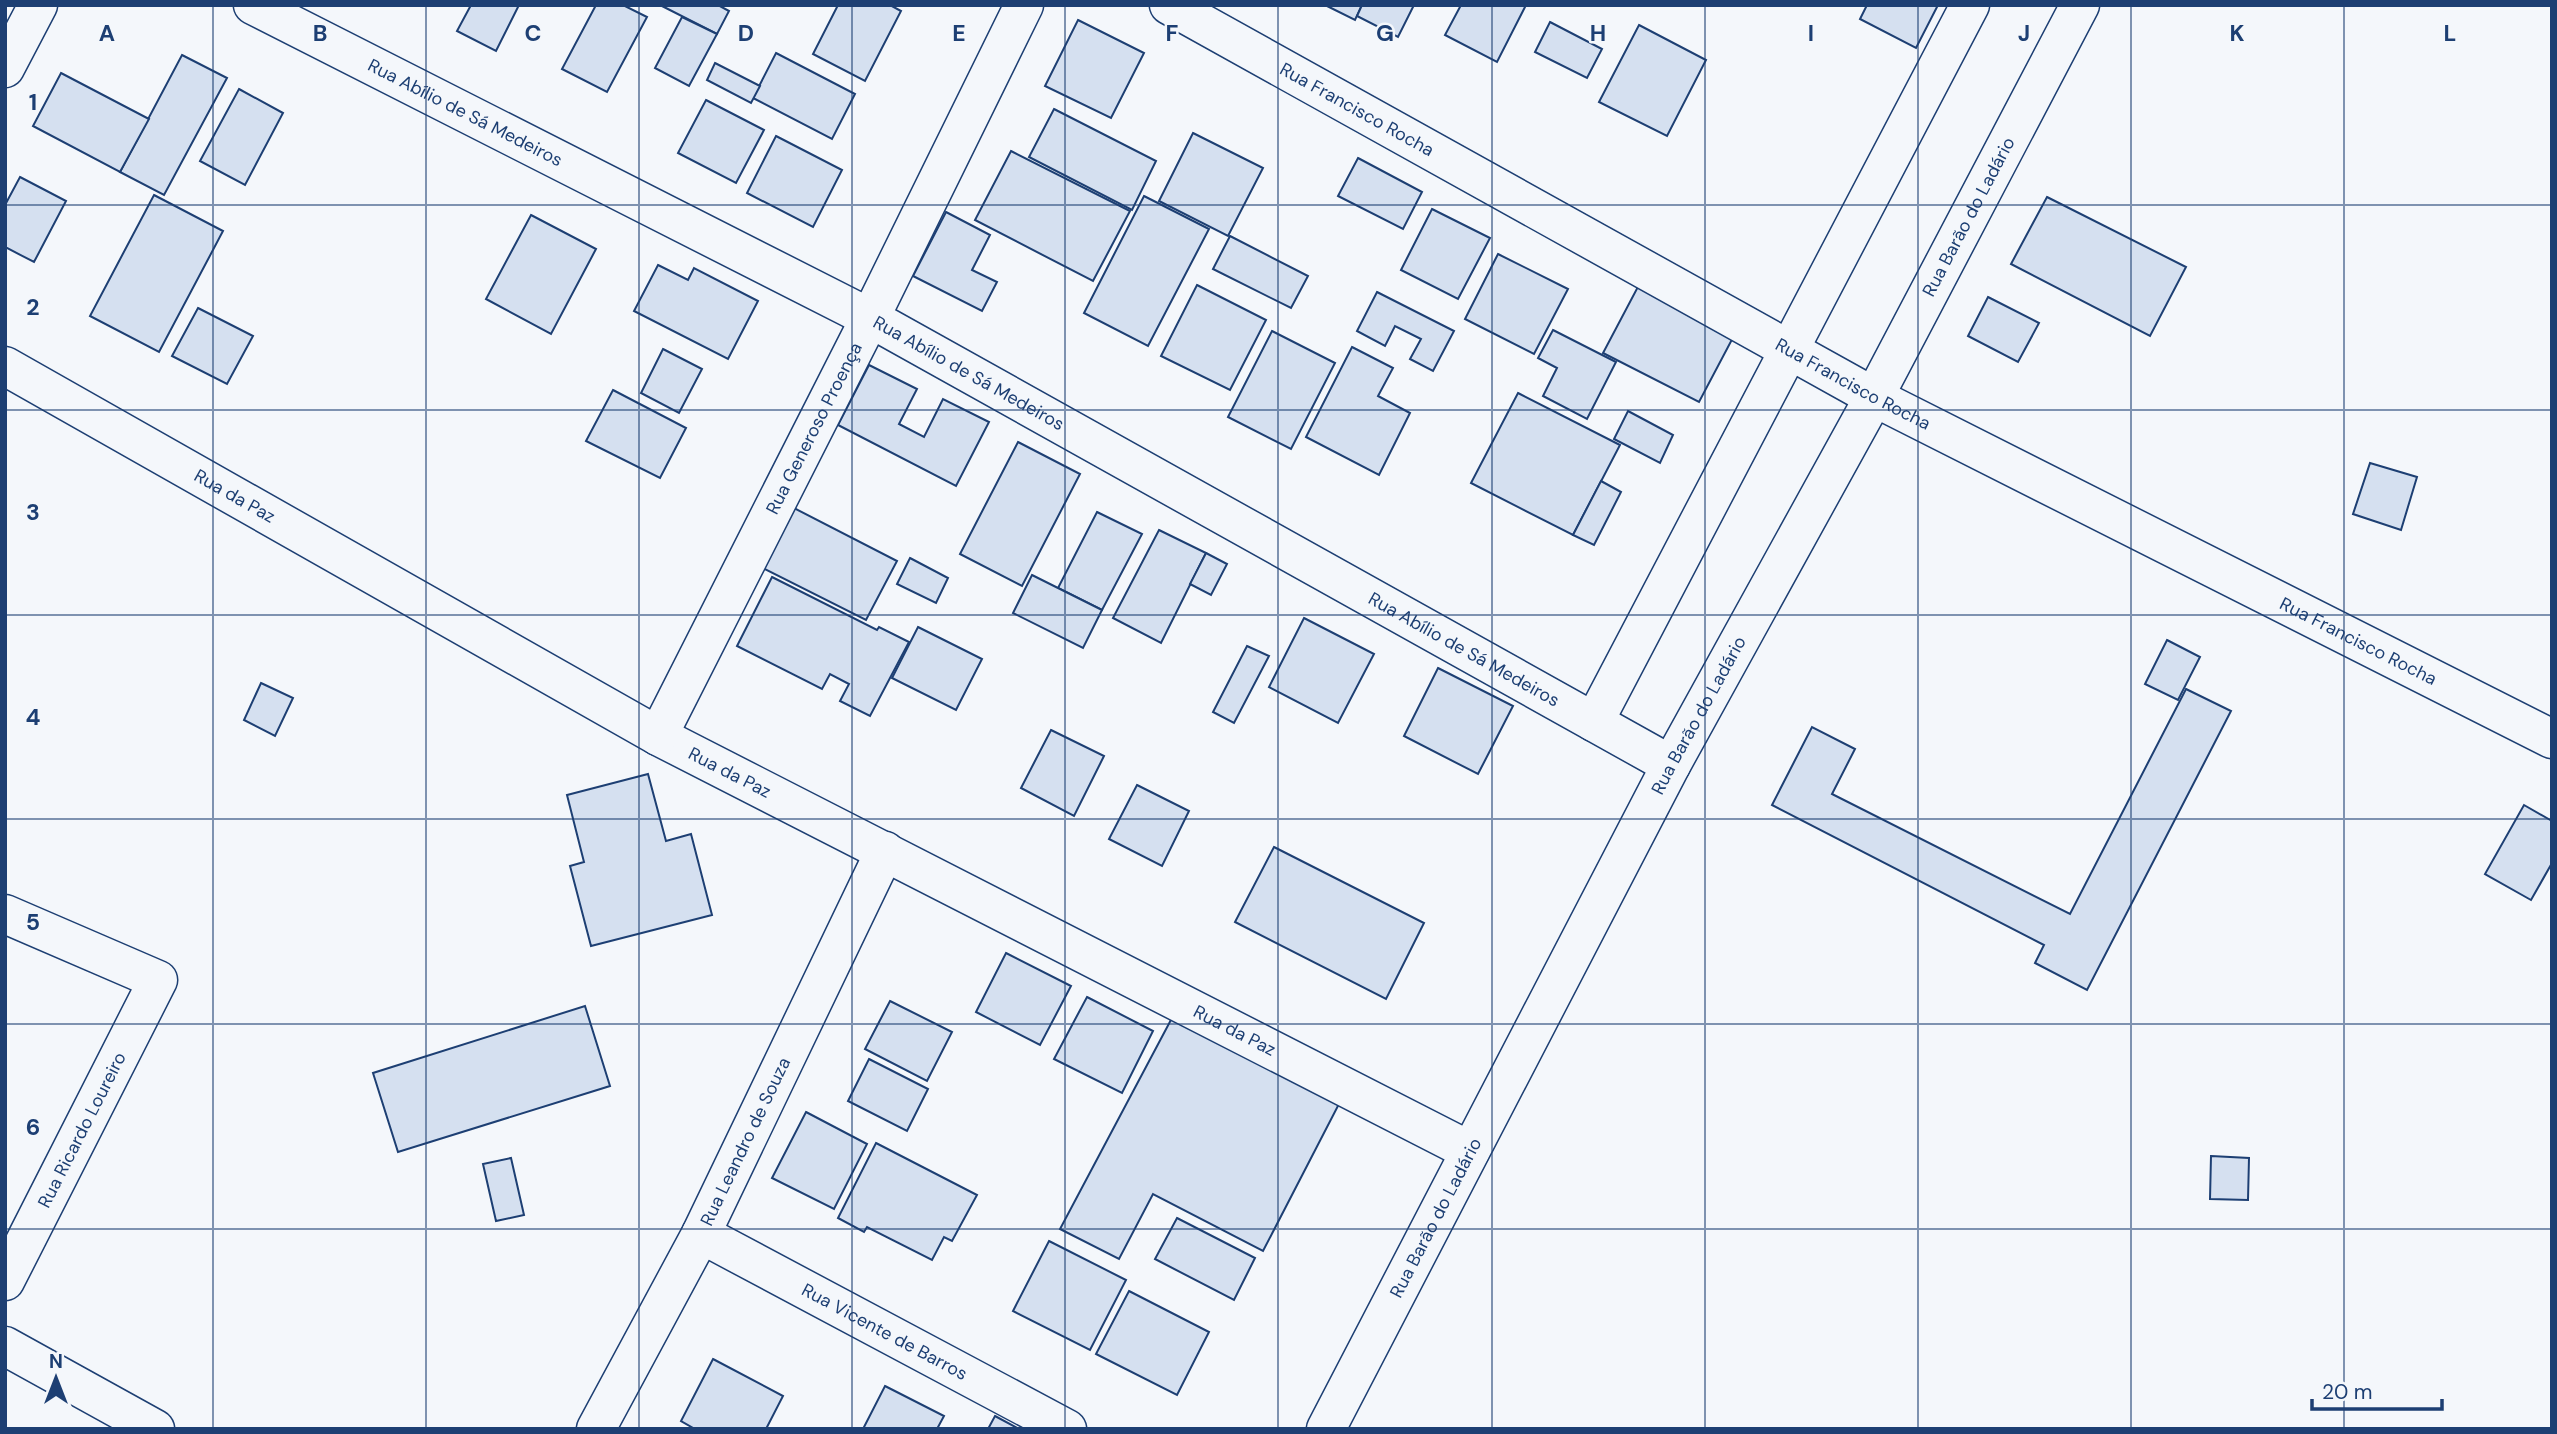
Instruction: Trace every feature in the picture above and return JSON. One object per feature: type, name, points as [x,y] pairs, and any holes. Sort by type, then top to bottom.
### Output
[{"type":"street","points":[[5,68],[38,5]]},
{"type":"street","name":"Rua Abílio de Sá Medeiros","points":[[253,5],[870,318],[1671,765]]},
{"type":"street","name":"Rua Generoso Proença","points":[[658,736],[870,318],[1024,5]]},
{"type":"street","name":"Rua Francisco Rocha","points":[[1169,5],[1874,397],[2552,739]]},
{"type":"street","points":[[1594,722],[1970,5]]},
{"type":"street","name":"Rua Barão do Ladário","points":[[1326,1429],[1671,765],[1874,397],[2080,5]]},
{"type":"street","name":"Rua da Paz","points":[[5,366],[658,736],[1470,1151]]},
{"type":"street","name":"Rua Leandro de Souza","points":[[596,1429],[701,1234],[885,851]]},
{"type":"street","name":"Rua Ricardo Loureiro","points":[[5,915],[158,980],[5,1281]]},
{"type":"street","name":"Rua Vicente de Barros","points":[[701,1234],[1068,1429]]},
{"type":"street","points":[[5,1346],[155,1429]]},
{"type":"building","points":[[471,5],[519,5],[496,51],[457,31]]},
{"type":"building","points":[[596,5],[623,5],[647,17],[607,92],[562,69]]},
{"type":"building","points":[[660,5],[718,5],[729,11],[717,34]]},
{"type":"building","points":[[838,5],[890,5],[901,11],[865,81],[813,54]]},
{"type":"building","points":[[1325,5],[1362,5],[1355,20]]},
{"type":"building","points":[[1362,5],[1414,5],[1398,37],[1357,16]]},
{"type":"building","points":[[1461,5],[1526,5],[1497,62],[1445,35]]},
{"type":"building","points":[[1867,5],[1938,5],[1916,48],[1860,19]]},
{"type":"building","points":[[682,17],[717,34],[689,86],[655,68]]},
{"type":"building","points":[[1078,20],[1144,53],[1111,118],[1045,86]]},
{"type":"building","points":[[1550,22],[1602,49],[1587,78],[1535,52]]},
{"type":"building","points":[[1639,25],[1706,60],[1667,136],[1599,102]]},
{"type":"building","points":[[776,53],[855,94],[832,139],[753,98]]},
{"type":"building","points":[[182,55],[227,78],[164,195],[120,172]]},
{"type":"building","points":[[715,63],[760,86],[751,103],[707,80]]},
{"type":"building","points":[[61,73],[149,119],[120,172],[33,126]]},
{"type":"building","points":[[239,89],[283,113],[245,185],[200,161]]},
{"type":"building","points":[[706,100],[764,130],[736,183],[678,153]]},
{"type":"building","points":[[1054,109],[1156,161],[1132,210],[1029,157]]},
{"type":"building","points":[[1193,133],[1263,168],[1228,236],[1159,201]]},
{"type":"building","points":[[776,136],[842,170],[813,227],[747,193]]},
{"type":"building","points":[[1011,151],[1130,211],[1093,281],[975,220]]},
{"type":"building","points":[[1358,158],[1422,192],[1403,229],[1338,196]]},
{"type":"building","points":[[20,177],[66,201],[34,262],[5,247],[5,205]]},
{"type":"building","points":[[154,195],[223,231],[159,352],[90,316]]},
{"type":"building","points":[[1144,196],[1209,229],[1148,346],[1084,313]]},
{"type":"building","points":[[2047,197],[2186,267],[2150,336],[2011,264]]},
{"type":"building","points":[[1432,209],[1490,238],[1458,299],[1401,270]]},
{"type":"building","points":[[946,212],[990,235],[972,270],[997,282],[982,311],[913,276]]},
{"type":"building","points":[[531,215],[596,249],[551,334],[486,299]]},
{"type":"building","points":[[1230,236],[1308,276],[1291,308],[1213,269]]},
{"type":"building","points":[[1498,254],[1568,289],[1534,354],[1465,319]]},
{"type":"building","points":[[658,265],[688,280],[694,268],[758,301],[728,359],[634,311]]},
{"type":"building","points":[[1641,281],[1737,330],[1699,402],[1603,353]]},
{"type":"building","points":[[1197,285],[1266,320],[1230,390],[1161,356]]},
{"type":"building","points":[[1377,292],[1454,331],[1433,371],[1410,359],[1421,339],[1395,326],[1385,346],[1357,331]]},
{"type":"building","points":[[1988,297],[2039,323],[2018,362],[1968,336]]},
{"type":"building","points":[[198,308],[253,336],[227,384],[172,356]]},
{"type":"building","points":[[1553,330],[1616,362],[1587,419],[1543,396],[1557,368],[1538,358]]},
{"type":"building","points":[[1272,331],[1335,363],[1291,449],[1228,417]]},
{"type":"building","points":[[1352,347],[1393,368],[1378,396],[1410,413],[1379,475],[1306,437]]},
{"type":"building","points":[[663,349],[702,369],[679,413],[641,393]]},
{"type":"building","points":[[869,365],[917,389],[899,424],[924,437],[943,399],[989,422],[956,486],[838,425]]},
{"type":"building","points":[[613,390],[686,428],[660,478],[586,441]]},
{"type":"building","points":[[1518,393],[1620,445],[1573,535],[1471,483]]},
{"type":"building","points":[[1628,411],[1673,435],[1660,463],[1614,439]]},
{"type":"building","points":[[1018,442],[1080,474],[1022,586],[960,554]]},
{"type":"building","points":[[2370,463],[2417,477],[2401,530],[2353,514]]},
{"type":"building","points":[[1601,481],[1621,492],[1594,545],[1573,535]]},
{"type":"building","points":[[790,506],[897,561],[866,620],[759,566]]},
{"type":"building","points":[[1097,512],[1142,534],[1102,610],[1058,588]]},
{"type":"building","points":[[1159,530],[1206,553],[1161,643],[1113,618]]},
{"type":"building","points":[[1206,553],[1227,564],[1211,595],[1190,584]]},
{"type":"building","points":[[910,558],[948,578],[936,603],[897,584]]},
{"type":"building","points":[[1032,575],[1102,610],[1083,648],[1013,613]]},
{"type":"building","points":[[772,577],[877,630],[879,627],[909,642],[870,716],[840,701],[849,684],[830,674],[822,689],[737,646]]},
{"type":"building","points":[[1304,618],[1374,654],[1338,723],[1269,687]]},
{"type":"building","points":[[918,627],[982,659],[956,710],[892,678]]},
{"type":"building","points":[[2167,640],[2200,657],[2178,700],[2145,684]]},
{"type":"building","points":[[1247,646],[1269,656],[1234,723],[1213,712]]},
{"type":"building","points":[[1438,668],[1513,706],[1478,774],[1404,736]]},
{"type":"building","points":[[261,683],[293,698],[275,736],[244,720]]},
{"type":"building","points":[[2186,689],[2231,711],[2087,990],[2035,963],[2044,945],[1772,805],[1812,727],[1855,749],[1832,794],[2070,914]]},
{"type":"building","points":[[1051,730],[1104,756],[1074,816],[1021,788]]},
{"type":"building","points":[[648,774],[666,841],[691,834],[712,915],[591,946],[570,866],[584,862],[567,795]]},
{"type":"building","points":[[1137,785],[1189,811],[1162,866],[1109,839]]},
{"type":"building","points":[[2524,805],[2552,821],[2552,863],[2531,900],[2485,874]]},
{"type":"building","points":[[1274,847],[1424,923],[1386,999],[1235,922]]},
{"type":"building","points":[[1006,953],[1071,986],[1040,1045],[976,1012]]},
{"type":"building","points":[[1087,997],[1153,1031],[1122,1093],[1054,1059]]},
{"type":"building","points":[[890,1001],[952,1032],[927,1081],[865,1049]]},
{"type":"building","points":[[585,1006],[610,1086],[398,1152],[373,1073]]},
{"type":"building","points":[[1173,1016],[1340,1102],[1263,1251],[1153,1194],[1119,1259],[1060,1229]]},
{"type":"building","points":[[869,1059],[928,1089],[907,1131],[848,1101]]},
{"type":"building","points":[[806,1112],[867,1144],[834,1209],[772,1178]]},
{"type":"building","points":[[876,1143],[977,1195],[952,1241],[944,1237],[932,1260],[867,1227],[864,1232],[838,1218]]},
{"type":"building","points":[[2211,1156],[2249,1158],[2248,1200],[2210,1199]]},
{"type":"building","points":[[511,1158],[524,1215],[496,1221],[483,1164]]},
{"type":"building","points":[[1177,1218],[1255,1258],[1234,1300],[1155,1259]]},
{"type":"building","points":[[1049,1241],[1126,1280],[1090,1350],[1013,1311]]},
{"type":"building","points":[[1129,1291],[1209,1332],[1177,1395],[1096,1354]]},
{"type":"building","points":[[713,1359],[783,1396],[766,1429],[695,1429],[681,1421]]},
{"type":"building","points":[[885,1386],[944,1416],[937,1429],[863,1429]]},
{"type":"building","points":[[995,1416],[1019,1429],[988,1429]]}]
